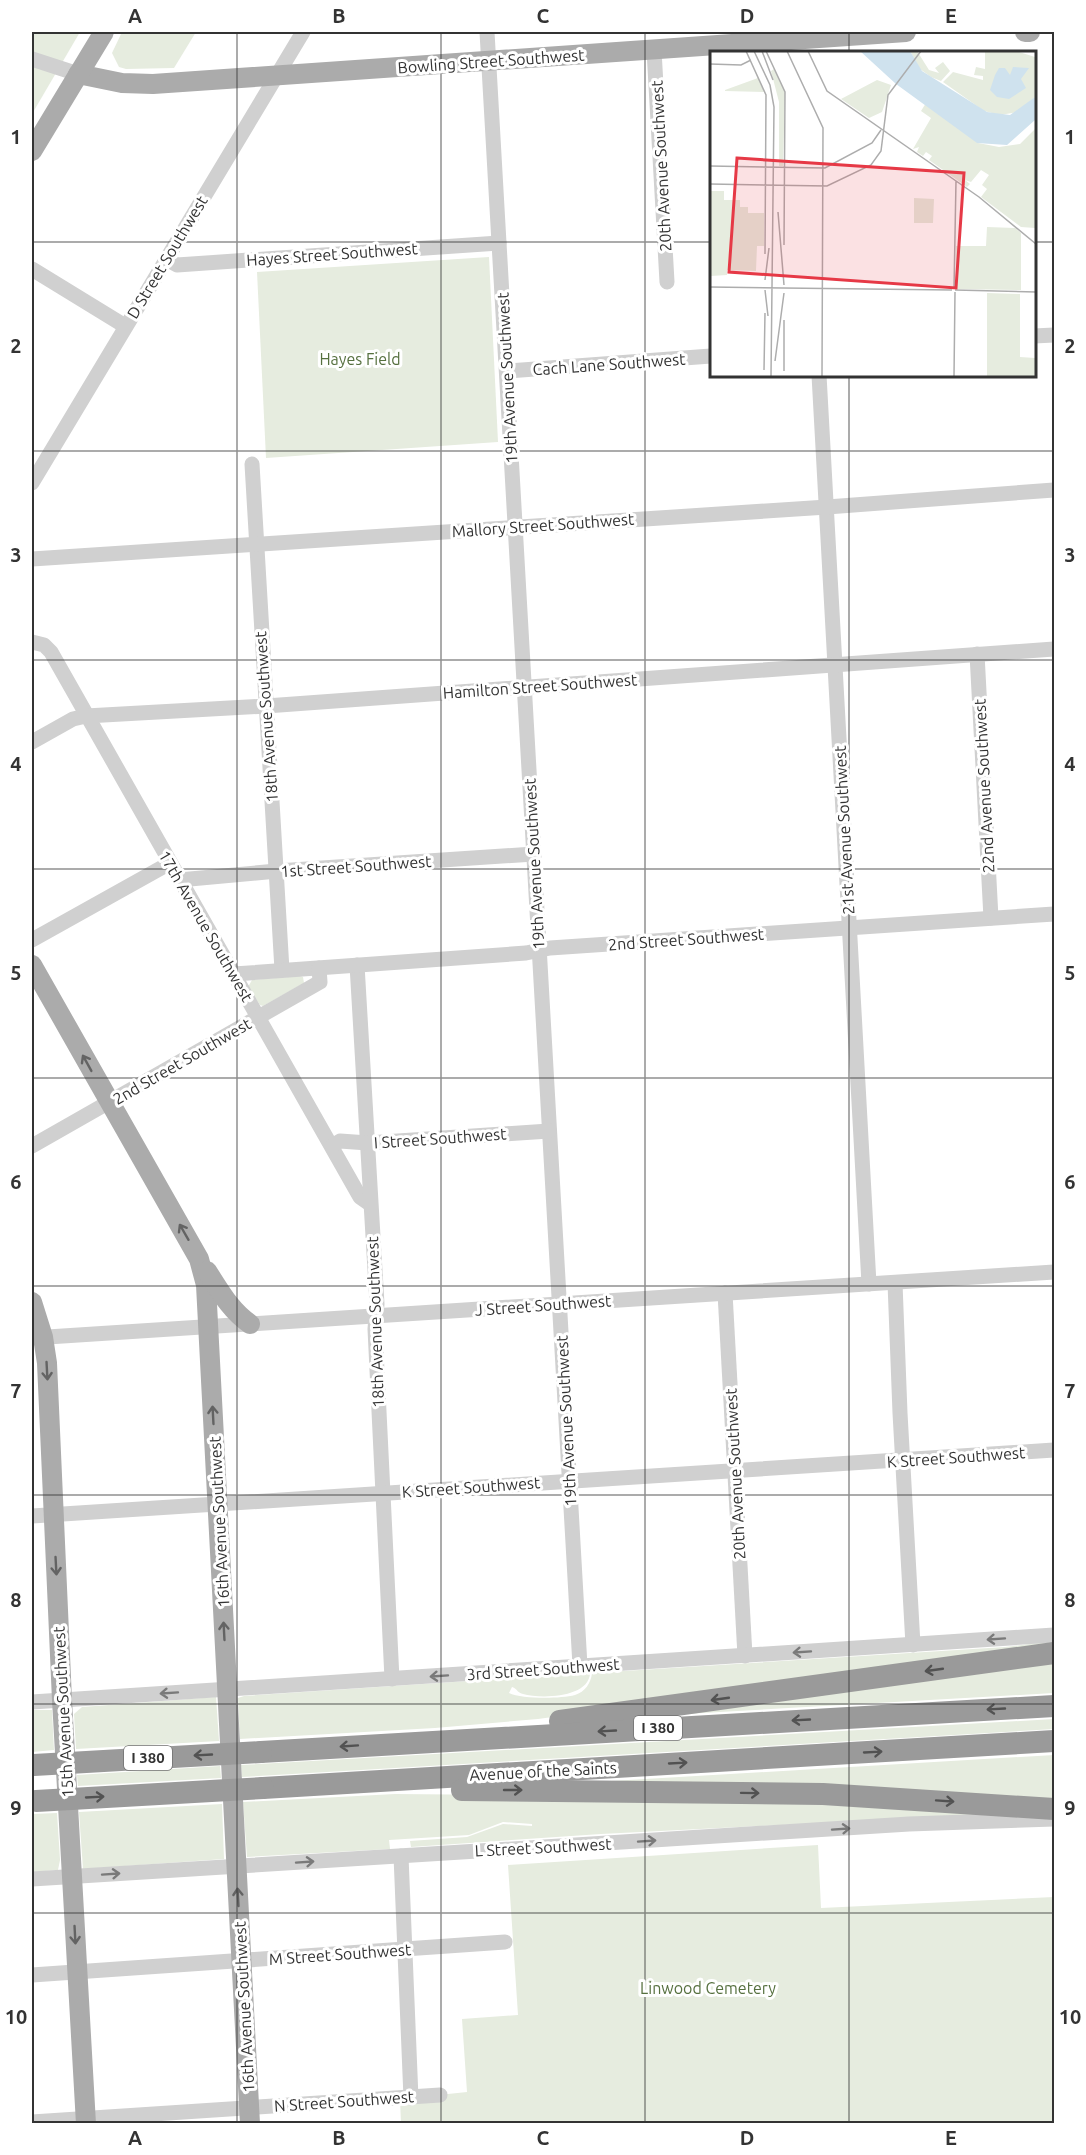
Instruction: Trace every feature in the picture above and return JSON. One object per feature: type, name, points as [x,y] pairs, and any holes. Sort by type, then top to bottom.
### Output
[{"type":"highway","points":[[389,1744],[1054,1653]]},
{"type":"highway","name":"I 380","points":[[33,1765],[1054,1706]]},
{"type":"highway","name":"Avenue of the Saints","points":[[34,1801],[1054,1741]]},
{"type":"highway","points":[[392,1780],[438,1790],[823,1794],[1054,1809]]},
{"type":"main road","points":[[32,151],[104,32]]},
{"type":"main road","name":"Bowling Street Southwest","points":[[78,74],[138,85],[654,50],[800,46],[906,32]]},
{"type":"main road","points":[[1025,32],[1030,32]]},
{"type":"main road","name":"16th Avenue Southwest","points":[[32,965],[199,1258],[207,1285],[249,2115]]},
{"type":"main road","points":[[199,1258],[230,1307],[250,1324]]},
{"type":"main road","name":"15th Avenue Southwest","points":[[32,1302],[37,1338],[47,1363],[62,1700],[86,2121]]},
{"type":"street","name":"D Street Southwest","points":[[32,483],[303,32]]},
{"type":"street","name":"19th Avenue Southwest","points":[[487,32],[580,1666]]},
{"type":"street","name":"20th Avenue Southwest","points":[[654,50],[668,282]]},
{"type":"street","points":[[32,59],[78,74]]},
{"type":"street","name":"Hayes Street Southwest","points":[[166,259],[177,265],[499,243]]},
{"type":"street","points":[[32,269],[125,326]]},
{"type":"street","points":[[1035,336],[1054,335]]},
{"type":"street","name":"Cach Lane Southwest","points":[[507,371],[710,356]]},
{"type":"street","name":"21st Avenue Southwest","points":[[819,376],[869,1284]]},
{"type":"street","name":"18th Avenue Southwest","points":[[252,464],[282,970]]},
{"type":"street","name":"Mallory Street Southwest","points":[[32,559],[1054,490]]},
{"type":"street","name":"17th Avenue Southwest","points":[[38,643],[51,652],[360,1197],[370,1204]]},
{"type":"street","name":"Hamilton Street Southwest","points":[[32,742],[73,719],[86,716],[266,706],[1054,649]]},
{"type":"street","name":"22nd Avenue Southwest","points":[[977,654],[991,918]]},
{"type":"street","name":"1st Street Southwest","points":[[180,880],[277,871],[534,854]]},
{"type":"street","points":[[32,940],[170,864]]},
{"type":"street","name":"2nd Street Southwest","points":[[234,974],[539,951],[550,948],[1054,914]]},
{"type":"street","name":"18th Avenue Southwest","points":[[357,965],[368,1143],[392,1679]]},
{"type":"street","name":"2nd Street Southwest","points":[[32,1146],[320,982],[319,968]]},
{"type":"street","name":"I Street Southwest","points":[[332,1146],[340,1141],[368,1143],[549,1131]]},
{"type":"street","name":"J Street Southwest","points":[[37,1338],[1054,1272]]},
{"type":"street","points":[[895,1282],[913,1645]]},
{"type":"street","name":"20th Avenue Southwest","points":[[725,1293],[745,1656]]},
{"type":"street","name":"K Street Southwest","points":[[32,1516],[1054,1450]]},
{"type":"street","name":"3rd Street Southwest","points":[[32,1702],[1054,1635]]},
{"type":"street","name":"L Street Southwest","points":[[32,1880],[909,1824],[1054,1819]]},
{"type":"street","points":[[401,1856],[411,2098]]},
{"type":"street","name":"M Street Southwest","points":[[32,1975],[505,1942]]},
{"type":"street","name":"N Street Southwest","points":[[32,2122],[249,2115],[440,2095]]},
{"type":"green space","points":[[32,32],[80,32],[32,114]]},
{"type":"green space","points":[[122,32],[196,32],[174,68],[126,69],[119,67],[112,53]]},
{"type":"green space","name":"Hayes Field","points":[[489,257],[498,442],[266,458],[257,272]]},
{"type":"green space","points":[[303,977],[304,983],[263,1006],[248,987],[252,980]]},
{"type":"green space","points":[[1054,1641],[1054,1648],[538,1719],[435,1728],[240,1739],[238,1698],[244,1696],[590,1673],[588,1681],[582,1688],[563,1695],[531,1696],[512,1687],[509,1693],[541,1698],[560,1697],[582,1692],[589,1684],[592,1673],[1005,1647]]},
{"type":"green space","points":[[1054,1657],[1054,1693],[650,1716]]},
{"type":"green space","points":[[216,1697],[219,1741],[76,1749],[74,1714],[82,1707]]},
{"type":"green space","points":[[32,1710],[52,1710],[54,1750],[32,1752]]},
{"type":"green space","points":[[1054,1719],[1054,1729],[242,1777],[241,1765]]},
{"type":"green space","points":[[1054,1755],[1054,1805],[611,1781]]},
{"type":"green space","points":[[220,1766],[221,1778],[78,1786],[77,1775]]},
{"type":"green space","points":[[395,1794],[766,1797],[1041,1812],[601,1834],[411,1847],[410,1841],[467,1837],[503,1824],[532,1826],[532,1824],[503,1822],[469,1835],[389,1840],[390,1849],[247,1857],[243,1802]]},
{"type":"green space","points":[[222,1804],[224,1859],[83,1869],[79,1812]]},
{"type":"green space","points":[[57,1813],[60,1860],[58,1870],[32,1872],[32,1814]]},
{"type":"green space","name":"Linwood Cemetery","points":[[818,1845],[821,1908],[1054,1897],[1054,2123],[401,2124],[400,2099],[467,2092],[462,2019],[518,2015],[508,1865]]}]
